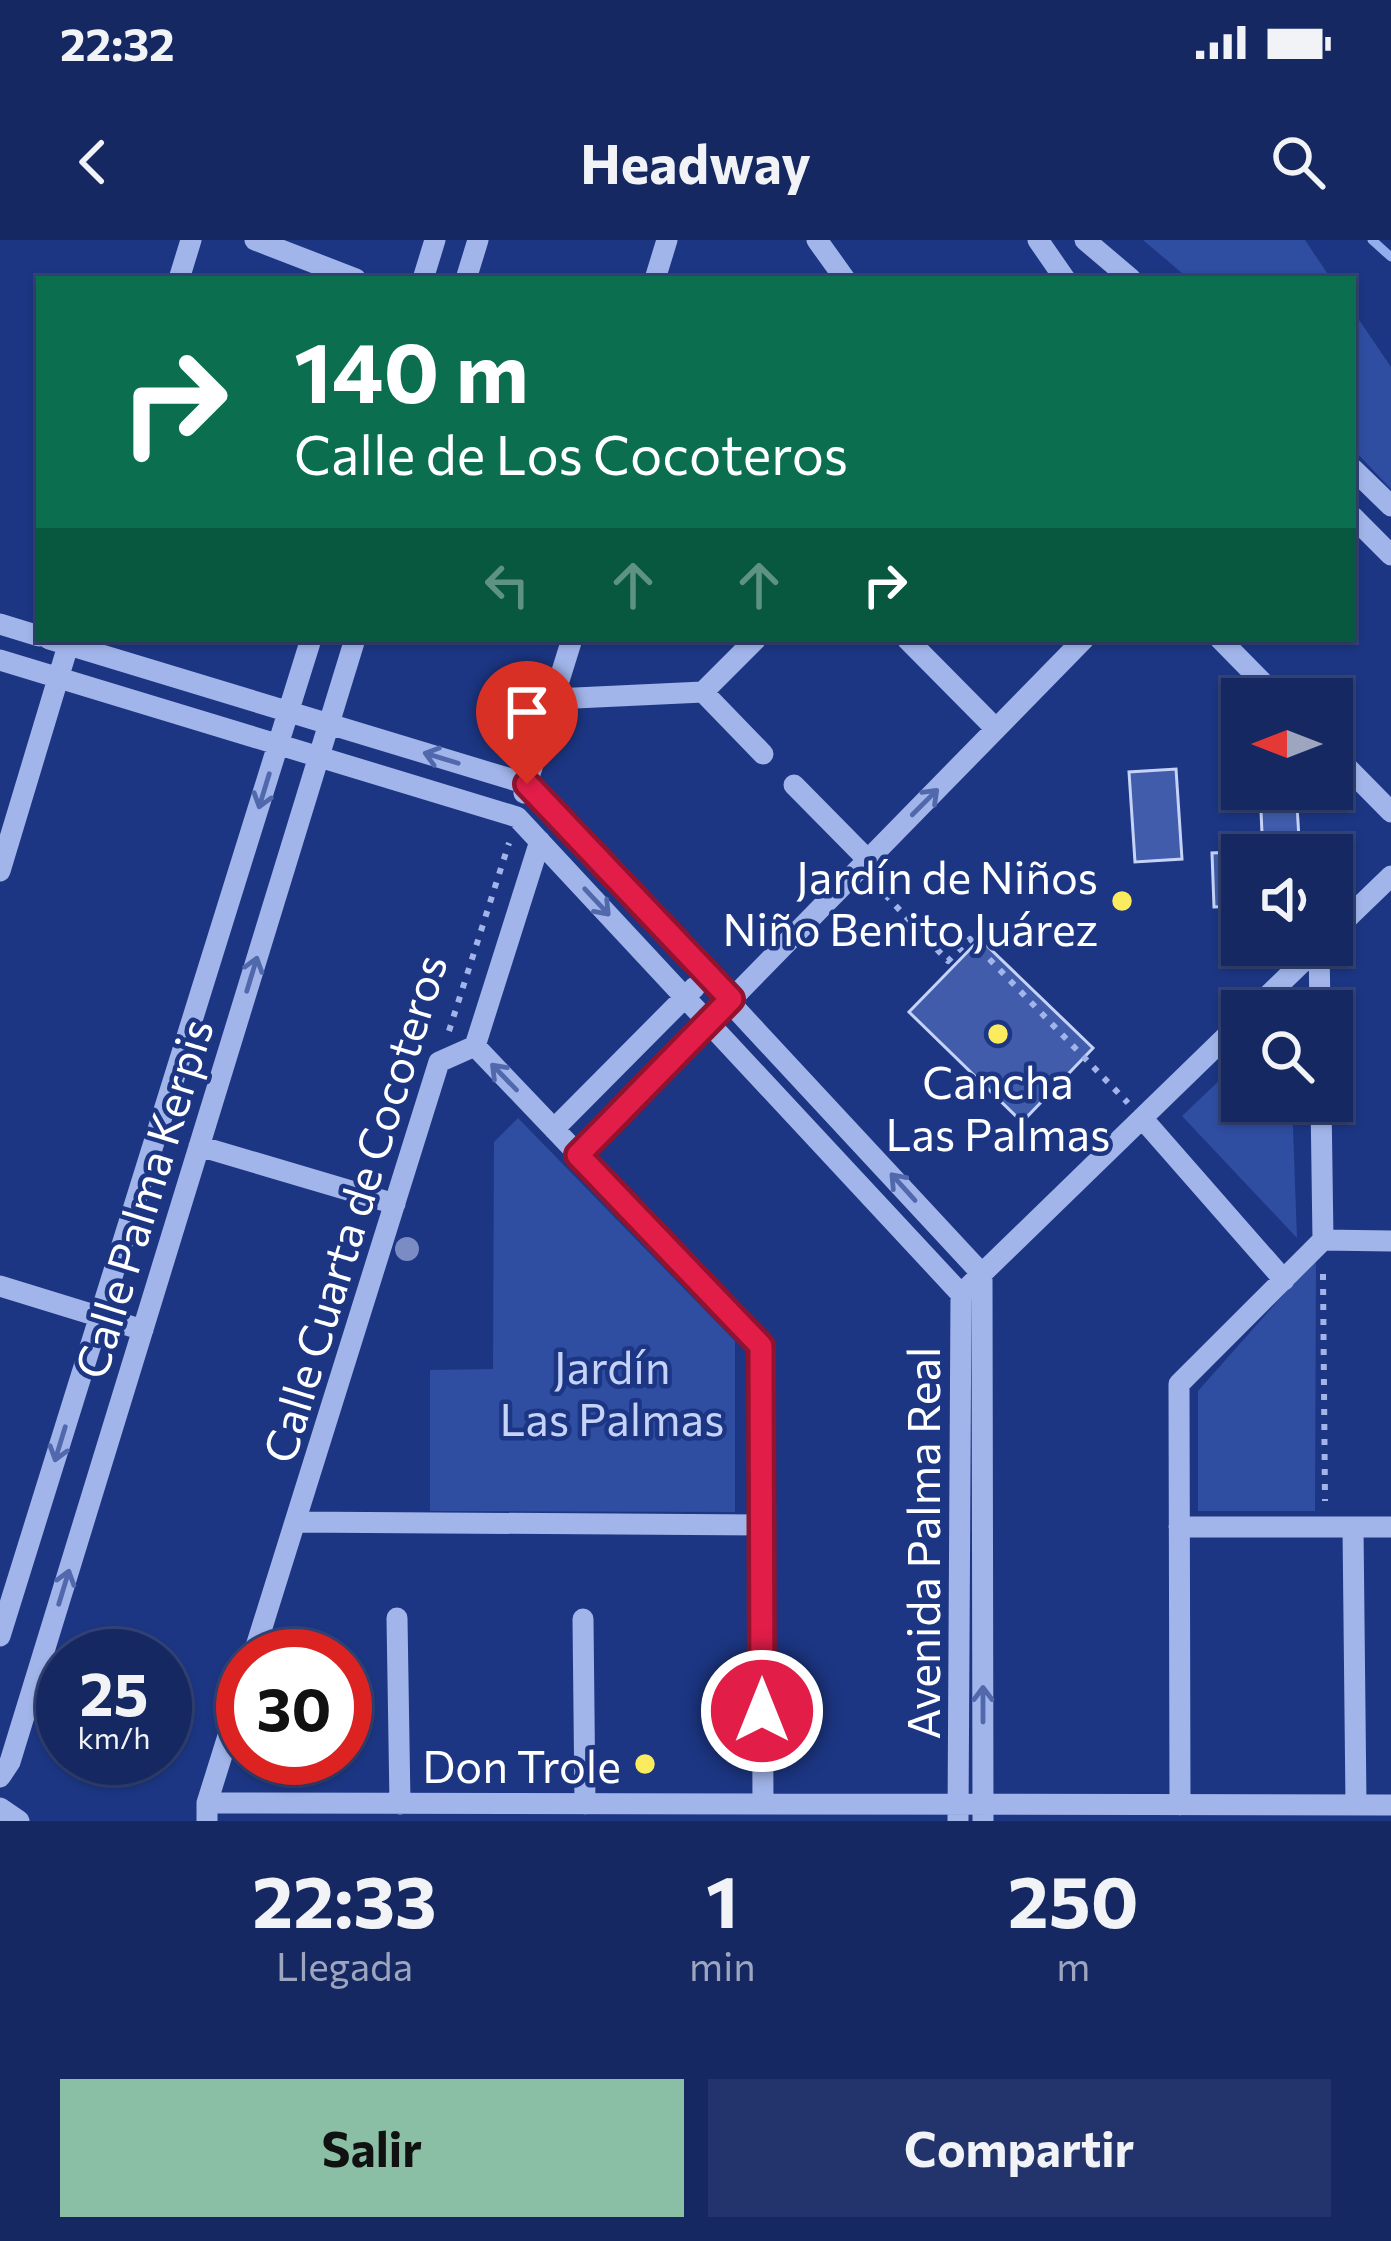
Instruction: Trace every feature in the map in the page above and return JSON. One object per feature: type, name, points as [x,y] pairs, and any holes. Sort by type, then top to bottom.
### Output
[{"type":"street","points":[[180,276],[190,240]]},
{"type":"street","points":[[254,240],[348,276]]},
{"type":"street","points":[[423,276],[435,240]]},
{"type":"street","points":[[467,276],[478,240]]},
{"type":"street","points":[[656,276],[667,240]]},
{"type":"street","points":[[817,240],[843,276]]},
{"type":"street","points":[[1038,240],[1063,276]]},
{"type":"street","points":[[1085,240],[1127,276]]},
{"type":"street","points":[[1356,472],[1391,506]]},
{"type":"street","points":[[1356,520],[1391,555]]},
{"type":"street","points":[[0,624],[36,635]]},
{"type":"street","points":[[0,871],[58,678],[62,642]]},
{"type":"street","points":[[65,642],[527,784],[982,1274]]},
{"type":"street","name":"Calle Palma Kerpis","points":[[0,1636],[310,642]]},
{"type":"street","name":"Calle Palma Kerpis","points":[[0,1777],[10,1762],[354,642]]},
{"type":"street","points":[[517,817],[571,642]]},
{"type":"street","points":[[554,699],[703,692],[753,642]]},
{"type":"street","points":[[910,642],[996,729]]},
{"type":"street","points":[[578,1155],[1081,642]]},
{"type":"street","points":[[1223,642],[1259,678]]},
{"type":"street","points":[[0,660],[517,817],[961,1294]]},
{"type":"street","points":[[703,692],[763,754]]},
{"type":"street","points":[[1353,773],[1391,812]]},
{"type":"street","points":[[794,785],[864,864]]},
{"type":"street","points":[[440,1062],[475,1046],[540,842]]},
{"type":"street","points":[[1353,913],[1391,876]]},
{"type":"street","points":[[1274,990],[1298,966]]},
{"type":"street","points":[[554,1129],[708,974]]},
{"type":"street","name":"Avenida Palma Real","points":[[958,1813],[961,1294],[1221,1041]]},
{"type":"street","points":[[475,1046],[761,1346],[763,1804]]},
{"type":"street","name":"Calle Cuarta de Cocoteros","points":[[261,1629],[440,1062]]},
{"type":"street","points":[[1142,1118],[1284,1280]]},
{"type":"street","points":[[1180,1805],[1179,1384],[1323,1240],[1321,1122]]},
{"type":"street","points":[[199,1146],[395,1204]]},
{"type":"street","points":[[1323,1240],[1391,1241]]},
{"type":"street","name":"Avenida Palma Real","points":[[982,1274],[983,1813]]},
{"type":"street","points":[[0,1286],[143,1330]]},
{"type":"street","points":[[295,1522],[762,1525]]},
{"type":"street","points":[[1179,1527],[1391,1528]]},
{"type":"street","points":[[1353,1527],[1356,1805]]},
{"type":"street","points":[[397,1618],[400,1804]]},
{"type":"street","points":[[583,1619],[585,1804]]},
{"type":"street","points":[[216,1781],[207,1812],[400,1804],[763,1804],[958,1813],[1180,1805],[1391,1805]]},
{"type":"street","points":[[0,1808],[19,1821]]},
{"type":"path","name":"Calle Cuarta de Cocoteros","points":[[440,1062],[517,817]]},
{"type":"path","points":[[864,864],[948,961],[970,939],[1142,1118]]},
{"type":"path","points":[[1323,1240],[1326,1527]]},
{"type":"green space","points":[[1143,240],[1305,240],[1329,276],[1185,276]]},
{"type":"green space","points":[[1356,315],[1391,367],[1391,489],[1356,452]]},
{"type":"green space","points":[[1221,1079],[1221,1122],[1293,1122],[1297,1238],[1182,1116]]},
{"type":"green space","name":"Jardín Las Palmas","points":[[518,1118],[735,1341],[735,1512],[430,1511],[430,1370],[493,1369],[494,1142]]},
{"type":"green space","points":[[1316,1258],[1315,1511],[1198,1511],[1198,1391]]},
{"type":"building","points":[[1176,769],[1182,859],[1135,862],[1129,772]]},
{"type":"building","points":[[1261,810],[1297,810],[1299,834],[1262,834]]},
{"type":"building","points":[[1212,853],[1221,853],[1221,907],[1214,907]]},
{"type":"building","name":"Cancha Las Palmas","points":[[980,939],[1093,1048],[1022,1122],[909,1012]]},
{"type":"waterway","points":[[1372,240],[1391,257]]},
{"type":"place","name":"Jardín de Niños Niño Benito Juárez","points":[[1122,901]]},
{"type":"place","name":"Cancha Las Palmas","points":[[998,1034]]},
{"type":"place","name":"Don Trole","points":[[645,1764]]},
{"type":"route","points":[[527,784],[731,999],[578,1155],[761,1346],[762,1711]]}]
